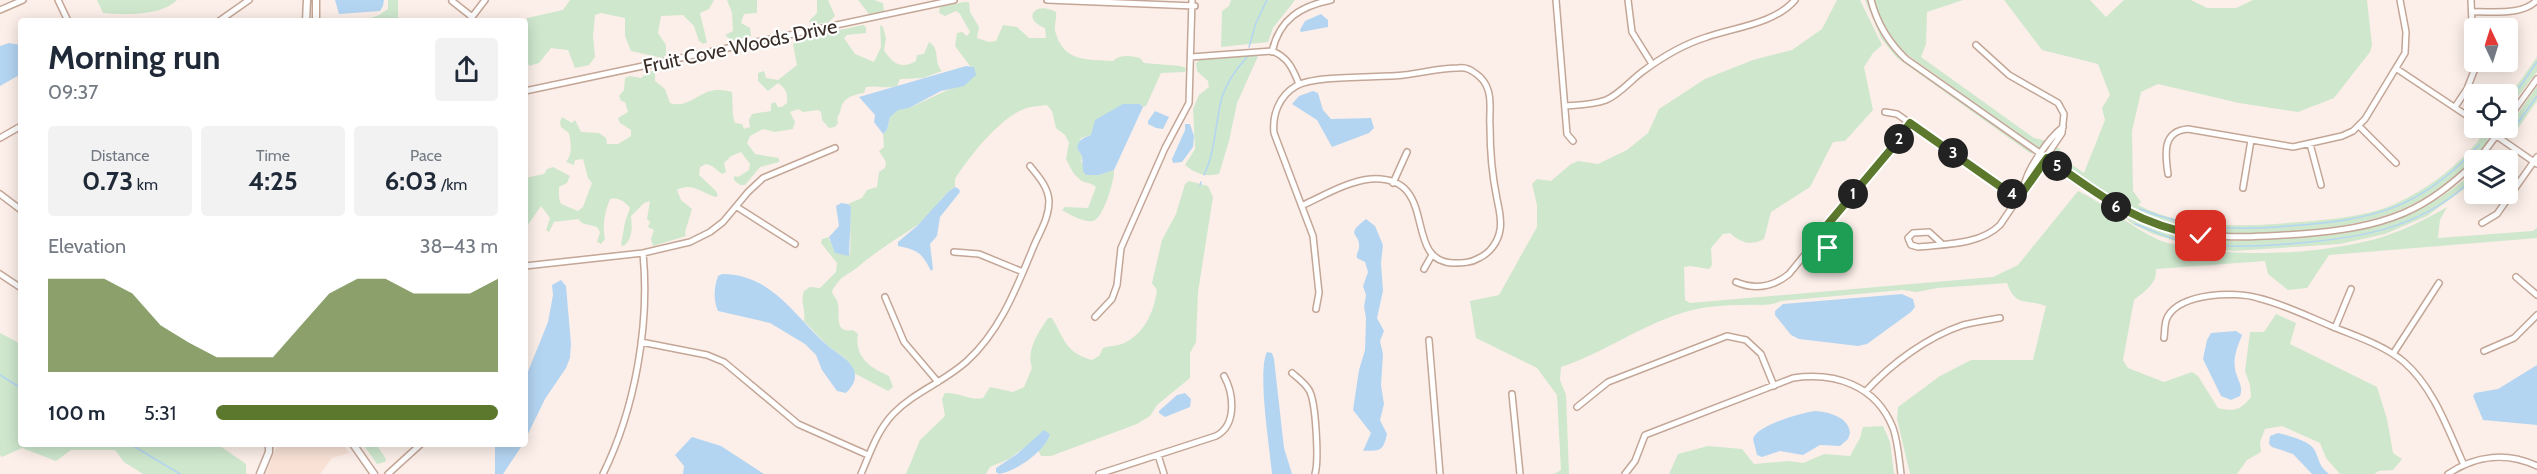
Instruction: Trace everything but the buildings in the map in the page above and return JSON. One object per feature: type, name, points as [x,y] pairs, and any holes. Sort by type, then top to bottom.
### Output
[{"type":"main road","points":[[306,18],[307,0]]},
{"type":"main road","points":[[315,18],[316,0]]},
{"type":"main road","points":[[269,447],[269,452]]},
{"type":"main road","points":[[261,473],[269,452],[273,447]]},
{"type":"main road","points":[[355,447],[374,474]]},
{"type":"street","points":[[0,10],[23,0]]},
{"type":"street","points":[[58,0],[67,18]]},
{"type":"street","points":[[223,18],[249,0]]},
{"type":"street","points":[[471,18],[485,0]]},
{"type":"street","name":"Fruit Cove Woods Drive","points":[[528,90],[954,0]]},
{"type":"street","points":[[1047,0],[1193,4],[1187,107],[1165,148],[1121,248],[1117,285],[1112,299],[1095,317]]},
{"type":"street","points":[[1272,52],[1278,33],[1298,12],[1310,4],[1331,0]]},
{"type":"street","points":[[1556,0],[1567,134],[1573,141]]},
{"type":"street","points":[[1628,0],[1632,32],[1652,64]]},
{"type":"street","points":[[1565,106],[1595,103],[1609,98],[1652,64],[1691,43],[1777,15],[1795,0]]},
{"type":"street","points":[[1871,0],[1880,26],[1899,52],[2115,206],[2140,219],[2184,233],[2233,238],[2329,232],[2388,219],[2434,197],[2464,172]]},
{"type":"street","points":[[2168,174],[2165,154],[2167,142],[2180,130],[2188,129],[2294,147],[2348,134],[2359,126],[2405,53],[2407,40],[2400,0]]},
{"type":"street","points":[[2455,107],[2467,89],[2474,71],[2471,0]]},
{"type":"street","points":[[2472,12],[2520,10],[2530,7],[2537,0]]},
{"type":"street","points":[[452,1],[469,18]]},
{"type":"street","points":[[1941,243],[1926,232],[1913,233],[1908,240],[1913,246],[1976,240],[1989,234],[2000,225],[2061,138],[2064,114],[2058,103],[2009,75],[1976,45]]},
{"type":"street","points":[[1191,57],[1272,52],[1284,57],[1290,64],[1299,84]]},
{"type":"street","points":[[1303,205],[1365,180],[1379,179],[1393,183],[1406,192],[1416,205],[1423,239],[1432,255],[1446,262],[1471,262],[1486,254],[1494,246],[1501,223],[1490,148],[1490,99],[1483,80],[1469,70],[1455,68],[1370,78],[1317,80],[1299,84],[1282,99],[1273,125],[1276,140],[1303,205],[1315,245],[1319,293],[1316,309]]},
{"type":"street","points":[[2397,69],[2464,113]]},
{"type":"street","points":[[2518,105],[2537,79]]},
{"type":"street","points":[[1885,112],[1897,114],[2018,199]]},
{"type":"street","points":[[1736,282],[1748,287],[1765,286],[1778,282],[1789,274],[1910,123]]},
{"type":"street","points":[[2359,126],[2396,163]]},
{"type":"street","points":[[2024,189],[2026,175],[2062,127]]},
{"type":"street","points":[[0,138],[18,128]]},
{"type":"street","points":[[2486,150],[2495,138]]},
{"type":"street","points":[[2482,223],[2497,214],[2536,161],[2500,138]]},
{"type":"street","points":[[2242,188],[2252,140]]},
{"type":"street","points":[[2310,144],[2321,185]]},
{"type":"street","points":[[528,266],[643,253],[679,246],[703,237],[723,222],[763,178],[835,148]]},
{"type":"street","points":[[1393,183],[1407,152]]},
{"type":"street","points":[[861,474],[880,431],[892,416],[910,399],[962,365],[987,340],[1001,319],[1049,209],[1045,185],[1030,166]]},
{"type":"street","points":[[0,194],[18,208]]},
{"type":"street","points":[[737,207],[795,244]]},
{"type":"street","points":[[1809,247],[1817,255],[1825,255],[1828,252],[1826,244],[1817,237]]},
{"type":"street","points":[[954,252],[987,256],[1023,272]]},
{"type":"street","points":[[603,474],[628,404],[641,342],[646,297],[643,253]]},
{"type":"street","points":[[1424,269],[1432,255]]},
{"type":"street","points":[[0,274],[18,286]]},
{"type":"street","points":[[2516,277],[2537,294]]},
{"type":"street","points":[[2393,354],[2439,283]]},
{"type":"street","points":[[2335,328],[2351,289]]},
{"type":"street","points":[[2164,338],[2165,323],[2169,315],[2186,301],[2198,297],[2233,295],[2257,297],[2335,328],[2393,354],[2404,362],[2426,388],[2464,465]]},
{"type":"street","points":[[885,297],[904,342],[938,382]]},
{"type":"street","points":[[2484,351],[2514,338],[2537,315]]},
{"type":"street","points":[[1866,391],[1881,375],[1927,343],[1962,326],[2000,318]]},
{"type":"street","points":[[1577,407],[1608,382],[1727,336],[1746,340],[1761,354],[1774,386]]},
{"type":"street","points":[[1429,340],[1440,474]]},
{"type":"street","points":[[641,342],[716,358],[735,369],[798,424],[868,455]]},
{"type":"street","points":[[1292,373],[1308,388],[1312,398],[1318,460],[1315,474]]},
{"type":"street","points":[[1625,474],[1635,461],[1645,435],[1793,378],[1812,375],[1847,381],[1866,391],[1882,407],[1893,428],[1901,474]]},
{"type":"street","points":[[1100,474],[1216,436],[1225,431],[1231,419],[1231,412],[1229,387],[1224,376]]},
{"type":"street","points":[[1512,394],[1520,474]]},
{"type":"street","points":[[388,474],[418,447]]},
{"type":"street","points":[[1158,455],[1164,474]]},
{"type":"street","points":[[2448,474],[2482,459],[2507,457],[2537,466]]},
{"type":"shaded area","points":[[277,447],[345,447],[349,453],[332,458],[320,474],[266,473]]},
{"type":"green space","points":[[97,0],[177,0],[152,12],[122,14],[103,13]]},
{"type":"green space","points":[[388,0],[398,0],[398,18],[370,18],[379,15],[388,9]]},
{"type":"green space","points":[[570,0],[714,0],[709,9],[700,13],[707,42],[704,44],[699,41],[694,26],[683,15],[661,16],[658,33],[666,45],[666,55],[662,58],[631,51],[625,36],[625,18],[601,13],[595,15],[593,36],[595,57],[589,65],[575,68],[568,50],[551,48],[539,63],[529,66],[527,18],[563,10]]},
{"type":"green space","points":[[727,0],[757,0],[757,13],[744,14],[741,23],[750,28],[751,36],[732,41],[725,35],[733,31],[732,13]]},
{"type":"green space","points":[[817,0],[828,0],[835,16],[829,22],[812,25],[809,21],[817,13]]},
{"type":"green space","points":[[858,0],[874,0],[883,3],[884,11],[869,14]]},
{"type":"green space","points":[[1231,0],[1295,0],[1273,28],[1268,42],[1221,47],[1222,11],[1229,6]]},
{"type":"green space","points":[[1837,0],[1860,0],[1882,45],[1873,53],[1864,67],[1873,110],[1845,141],[1833,142],[1810,187],[1771,212],[1764,239],[1746,242],[1730,233],[1723,234],[1711,248],[1712,265],[1709,269],[1684,267],[1685,300],[1690,303],[1993,277],[2018,265],[2078,191],[2159,240],[2208,250],[2279,253],[2350,245],[2401,230],[2447,207],[2440,220],[2438,238],[2533,231],[2537,228],[2537,238],[2329,255],[2307,288],[2288,290],[2268,274],[2265,261],[2156,269],[2155,279],[2134,300],[2123,360],[2128,368],[2164,382],[2192,372],[2198,376],[2218,408],[2224,409],[2237,409],[2251,397],[2245,371],[2250,332],[2264,332],[2276,314],[2296,323],[2290,344],[2377,387],[2387,419],[2393,453],[2402,459],[2393,470],[2379,471],[2374,474],[2340,474],[2326,458],[2320,443],[2282,426],[2265,429],[2260,442],[2261,452],[2247,460],[2237,474],[1910,474],[1897,419],[1898,407],[1940,376],[1971,360],[2033,360],[2046,306],[2018,299],[2010,291],[2007,283],[1937,288],[1917,292],[1902,290],[1781,301],[1768,305],[1714,306],[1666,318],[1561,367],[1560,380],[1566,395],[1569,474],[1554,474],[1561,470],[1557,395],[1537,368],[1476,338],[1470,301],[1499,295],[1537,227],[1537,205],[1532,184],[1537,179],[1551,181],[1578,161],[1598,164],[1627,150],[1648,133],[1659,109],[1705,79],[1753,60],[1792,50],[1822,29]]},
{"type":"green space","points":[[1865,0],[1868,0],[1878,27],[1897,53],[2035,154],[2030,153],[1896,57],[1881,38]]},
{"type":"green space","points":[[1874,0],[1963,0],[1927,12],[1926,44],[1921,57],[2034,138],[2047,141],[2042,147],[2037,148],[1901,50],[1883,25]]},
{"type":"green space","points":[[2004,0],[2090,0],[2106,17],[2124,0],[2191,0],[2207,8],[2236,8],[2253,0],[2367,0],[2372,45],[2370,52],[2334,98],[2298,112],[2239,103],[2158,84],[2141,92],[2132,131],[2133,191],[2141,202],[2138,205],[2177,219],[2218,225],[2259,225],[2337,218],[2360,215],[2395,204],[2419,192],[2464,156],[2464,169],[2425,198],[2404,208],[2360,222],[2248,235],[2198,233],[2168,226],[2150,220],[2117,203],[2054,160],[2052,155],[2057,147],[2060,149],[2059,156],[2084,173],[2105,120],[2102,108],[2110,95],[2098,64],[2042,50]]},
{"type":"green space","points":[[969,2],[970,12],[979,27],[977,38],[989,42],[996,41],[1003,25],[1017,27],[1029,38],[1046,38],[1045,28],[1038,24],[1032,16],[1037,9],[1042,8],[1056,12],[1055,31],[1059,41],[1064,49],[1077,57],[1113,61],[1122,56],[1129,56],[1140,58],[1144,63],[1186,68],[1185,72],[1161,73],[1146,106],[1143,107],[1140,104],[1091,135],[1081,138],[1077,148],[1082,156],[1081,162],[1099,175],[1114,170],[1110,190],[1097,219],[1090,221],[1081,219],[1062,210],[1065,207],[1088,208],[1096,187],[1082,181],[1074,174],[1066,159],[1069,143],[1065,135],[1056,128],[1052,111],[1047,105],[1030,107],[1014,114],[985,140],[955,179],[955,187],[944,196],[922,222],[839,281],[832,291],[838,304],[840,326],[858,334],[858,349],[865,361],[889,376],[893,387],[888,391],[854,373],[846,359],[827,345],[804,321],[803,295],[804,291],[810,287],[820,288],[836,272],[837,263],[821,243],[822,239],[829,237],[829,240],[849,256],[851,207],[848,204],[862,198],[867,190],[877,187],[879,172],[885,168],[886,162],[879,151],[884,147],[883,134],[887,130],[893,113],[952,88],[974,68],[955,46],[957,33],[962,32],[967,36],[970,32],[960,14],[956,11],[945,16],[939,13],[940,7]]},
{"type":"green space","points":[[863,25],[866,27],[866,33],[847,35],[844,38],[855,54],[874,62],[881,47],[880,25],[883,27],[886,38],[884,50],[894,62],[901,65],[911,64],[916,61],[917,55],[924,54],[929,42],[935,48],[942,71],[923,78],[900,79],[897,86],[866,87],[864,93],[844,101],[835,127],[829,128],[822,120],[821,112],[818,110],[803,112],[798,109],[790,112],[795,122],[793,129],[775,132],[763,129],[750,136],[747,143],[755,154],[779,158],[779,162],[760,167],[745,185],[740,185],[734,180],[734,176],[738,177],[749,170],[750,164],[741,152],[731,156],[724,163],[726,172],[722,174],[706,164],[700,167],[699,175],[716,191],[718,196],[715,197],[691,187],[677,190],[681,200],[692,209],[685,232],[686,236],[653,246],[651,239],[654,230],[648,227],[650,222],[647,219],[650,201],[644,203],[631,216],[632,228],[624,246],[621,245],[630,208],[622,200],[610,199],[604,223],[605,239],[601,244],[597,242],[600,232],[597,227],[582,223],[578,219],[554,222],[549,232],[546,230],[550,218],[541,206],[528,225],[528,177],[544,174],[547,169],[553,167],[570,176],[567,183],[559,187],[559,198],[561,204],[578,211],[583,207],[592,183],[588,178],[583,159],[575,160],[574,165],[566,162],[571,152],[571,145],[569,133],[561,127],[562,117],[572,123],[575,120],[581,132],[599,133],[606,138],[607,144],[618,144],[631,136],[631,130],[620,123],[618,118],[628,112],[625,102],[621,101],[619,96],[624,90],[625,78],[630,76],[641,78],[650,71],[655,71],[655,81],[665,89],[670,103],[685,103],[710,91],[732,92],[735,123],[742,124],[744,129],[750,127],[749,120],[752,114],[771,111],[771,104],[775,102],[778,107],[787,103],[787,94],[783,87],[778,83],[768,91],[758,81],[758,73],[764,71],[766,78],[778,80],[797,65],[793,44],[801,38]]},
{"type":"green space","points":[[1259,54],[1237,103],[1219,174],[1205,175],[1193,171],[1185,165],[1195,149],[1193,109],[1199,95],[1209,87],[1208,81],[1197,71],[1196,63],[1200,60]]},
{"type":"green space","points":[[2537,57],[2537,72],[2518,96],[2518,84]]},
{"type":"green space","points":[[2537,86],[2537,101],[2518,128],[2518,114]]},
{"type":"green space","points":[[2479,138],[2488,138],[2484,148],[2470,150]]},
{"type":"green space","points":[[2048,164],[2132,218],[2171,232],[2235,241],[2341,232],[2413,213],[2464,180],[2464,189],[2427,216],[2385,234],[2340,244],[2234,251],[2192,246],[2153,234],[2131,223],[2122,214],[2054,171]]},
{"type":"green space","points":[[1189,181],[1208,186],[1213,197],[1198,292],[1196,342],[1190,353],[1190,378],[1157,405],[1150,416],[1137,424],[1051,456],[1041,456],[1038,450],[1042,446],[1032,442],[1009,459],[990,467],[986,474],[906,474],[920,440],[945,416],[942,399],[945,393],[978,399],[983,398],[990,387],[1013,392],[1024,387],[1032,368],[1032,348],[1048,318],[1052,318],[1071,349],[1092,360],[1099,356],[1103,348],[1122,344],[1142,329],[1147,322],[1157,290],[1152,283],[1162,240],[1176,214],[1185,184]]},
{"type":"green space","points":[[0,333],[18,342],[18,447],[221,447],[246,464],[246,474],[143,474],[124,462],[115,450],[71,450],[56,461],[22,448],[2,457],[0,455]]},
{"type":"green space","points":[[1883,426],[1890,442],[1894,474],[1669,474],[1678,454],[1708,446],[1742,449],[1754,464],[1789,461],[1803,463],[1824,454],[1850,456],[1863,427]]},
{"type":"green space","points":[[365,447],[378,447],[386,459],[385,462],[377,464]]},
{"type":"water","points":[[335,0],[384,0],[380,11],[339,14]]},
{"type":"water","points":[[1321,14],[1328,20],[1328,27],[1301,32],[1305,21]]},
{"type":"water","points":[[9,43],[18,44],[18,76],[0,86],[0,46]]},
{"type":"water","points":[[966,66],[974,67],[976,75],[964,86],[941,91],[909,108],[898,110],[890,117],[887,130],[883,134],[874,122],[875,115],[859,97]]},
{"type":"water","points":[[1313,91],[1318,93],[1323,110],[1331,119],[1371,118],[1374,128],[1369,133],[1332,147],[1317,120],[1292,104],[1299,96]]},
{"type":"water","points":[[1123,104],[1140,104],[1143,107],[1114,170],[1099,175],[1086,175],[1083,171],[1082,156],[1077,148],[1079,143],[1091,135],[1095,120]]},
{"type":"water","points":[[1155,111],[1169,117],[1163,129],[1148,124]]},
{"type":"water","points":[[1185,124],[1190,124],[1194,136],[1193,147],[1182,162],[1173,163],[1172,159],[1185,130]]},
{"type":"water","points":[[955,187],[960,192],[940,217],[937,236],[930,244],[933,269],[931,271],[919,253],[898,246],[898,242]]},
{"type":"water","points":[[841,203],[851,207],[849,256],[835,253],[829,237],[839,226],[836,206]]},
{"type":"water","points":[[1366,219],[1375,226],[1383,245],[1381,263],[1383,291],[1377,318],[1384,331],[1380,341],[1383,354],[1381,385],[1384,404],[1380,420],[1387,434],[1384,445],[1373,451],[1363,451],[1371,433],[1353,410],[1359,370],[1365,350],[1366,295],[1363,286],[1368,272],[1365,262],[1357,258],[1359,243],[1354,232]]},
{"type":"water","points":[[722,274],[754,281],[768,288],[780,298],[853,368],[855,378],[849,390],[846,393],[837,391],[822,370],[816,355],[805,344],[770,323],[718,311],[715,289],[718,276]]},
{"type":"water","points":[[561,280],[566,286],[570,358],[545,399],[528,434],[528,372],[548,322],[553,295],[552,285]]},
{"type":"water","points":[[1902,294],[1913,299],[1915,307],[1911,312],[1867,344],[1858,346],[1799,339],[1791,335],[1775,315],[1775,311],[1783,304]]},
{"type":"water","points":[[2236,331],[2242,335],[2236,351],[2235,364],[2241,392],[2240,396],[2231,400],[2221,396],[2203,359],[2211,333]]},
{"type":"water","points":[[1267,352],[1272,353],[1274,359],[1284,448],[1292,474],[1272,474],[1263,376]]},
{"type":"water","points":[[2537,365],[2537,425],[2483,420],[2473,396],[2475,393],[2498,389]]},
{"type":"water","points":[[1185,393],[1191,399],[1190,407],[1165,417],[1159,413],[1177,395]]},
{"type":"water","points":[[1815,411],[1832,414],[1842,419],[1849,428],[1848,439],[1840,446],[1820,445],[1803,455],[1780,451],[1762,457],[1757,455],[1753,439],[1762,429],[1790,417]]},
{"type":"water","points":[[1044,430],[1050,434],[1036,453],[1014,469],[999,474],[996,472],[996,468],[1017,454]]},
{"type":"water","points":[[2278,433],[2308,443],[2329,474],[2312,474],[2293,454],[2272,447],[2269,444],[2270,436]]},
{"type":"water","points":[[692,437],[721,446],[764,474],[683,474],[684,466],[675,455]]},
{"type":"water","points":[[495,447],[521,447],[503,474],[495,474]]},
{"type":"waterway","points":[[1249,47],[1256,23],[1267,0]]},
{"type":"waterway","points":[[1204,175],[1211,156],[1222,97],[1233,76],[1247,57]]},
{"type":"waterway","points":[[2519,88],[2537,62]]},
{"type":"waterway","points":[[2518,122],[2537,96]]},
{"type":"waterway","points":[[2140,209],[2177,221],[2230,228],[2268,228],[2345,220],[2393,208],[2415,198],[2457,167],[2479,145]]},
{"type":"waterway","points":[[2135,224],[2177,240],[2218,246],[2311,242],[2359,235],[2404,223],[2446,201],[2464,187]]},
{"type":"waterway","points":[[0,375],[18,386]]},
{"type":"waterway","points":[[135,447],[180,474]]},
{"type":"route","points":[[1828,248],[1817,237],[1892,148],[1910,123],[2018,199],[2047,158],[2129,214],[2172,230],[2201,236]]}]
